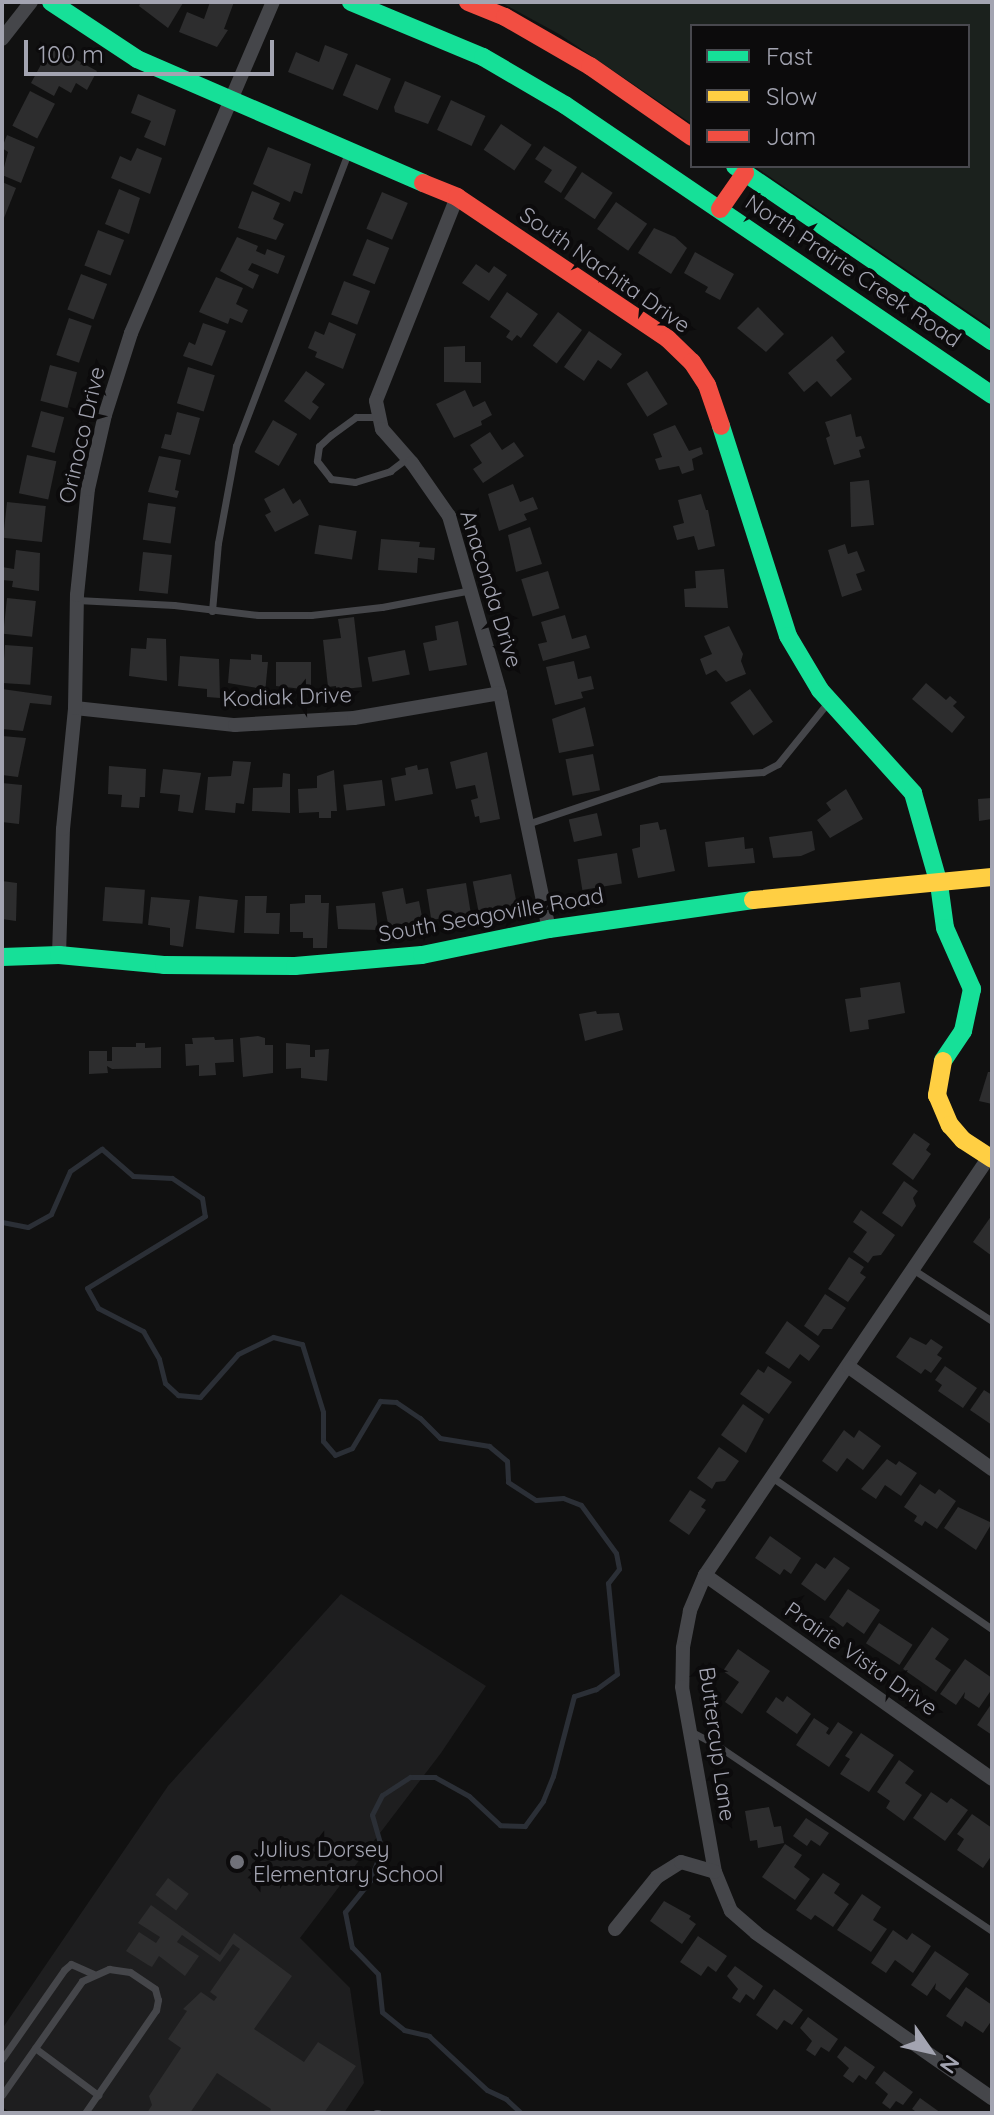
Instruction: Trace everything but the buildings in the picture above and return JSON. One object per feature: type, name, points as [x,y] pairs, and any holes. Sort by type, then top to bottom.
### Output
[{"type":"street","points":[[2,39],[31,2]]},
{"type":"street","name":"South Nachita Drive","points":[[51,2],[137,59],[457,197],[668,339],[692,362],[707,385],[742,489],[768,582],[788,636],[829,700],[913,793],[939,884],[945,928],[972,989],[963,1031],[946,1052],[940,1070],[937,1095],[950,1125],[963,1140],[990,1158]]},
{"type":"street","name":"Orinoco Drive","points":[[59,955],[63,829],[75,708],[77,600],[88,489],[105,415],[131,333],[273,2]]},
{"type":"street","name":"North Prairie Creek Road","points":[[351,2],[483,57],[565,105],[992,395]]},
{"type":"street","points":[[468,2],[505,17],[590,66],[690,136]]},
{"type":"street","points":[[720,209],[740,170]]},
{"type":"street","name":"North Prairie Creek Road","points":[[740,170],[992,341]]},
{"type":"street","points":[[380,417],[376,401],[457,197]]},
{"type":"street","name":"Anaconda Drive","points":[[380,417],[382,429],[407,457],[449,516],[500,693],[549,929]]},
{"type":"street","name":"Kodiak Drive","points":[[75,708],[235,725],[354,718],[500,693]]},
{"type":"street","name":"South Seagoville Road","points":[[2,957],[59,955],[164,965],[295,966],[422,955],[549,929],[695,906],[992,877]]},
{"type":"street","name":"Buttercup Lane","points":[[990,1158],[705,1575],[690,1611],[683,1648],[682,1687],[715,1872],[731,1911],[756,1933],[992,2098]]},
{"type":"street","points":[[849,1367],[992,1469]]},
{"type":"street","name":"Prairie Vista Drive","points":[[705,1575],[992,1779]]},
{"type":"street","points":[[615,1929],[657,1877],[681,1862],[715,1872]]},
{"type":"lane","points":[[212,611],[218,543],[236,446],[349,151]]},
{"type":"lane","points":[[380,417],[356,417],[319,446],[317,461],[331,479],[355,482],[390,471],[407,457]]},
{"type":"lane","points":[[77,600],[258,615],[336,614],[471,590]]},
{"type":"lane","points":[[527,824],[660,779],[763,772],[778,764],[829,700]]},
{"type":"lane","points":[[914,1270],[992,1321]]},
{"type":"lane","points":[[773,1478],[992,1629]]},
{"type":"lane","points":[[690,1731],[715,1744],[992,1931]]},
{"type":"lane","points":[[2,2059],[64,1970],[71,1964],[93,1974]]},
{"type":"lane","points":[[2,2095],[82,1981],[109,1969],[130,1972],[147,1981],[158,2000],[156,2010],[85,2113]]},
{"type":"lane","points":[[35,2048],[98,2095]]},
{"type":"shaded area","points":[[500,2],[992,2],[992,328],[757,168],[970,168],[970,24],[690,24],[690,123],[559,34]]},
{"type":"shaded area","name":"Julius Dorsey Elementary School","points":[[341,1594],[486,1686],[441,1753],[300,1938],[350,1988],[364,2083],[344,2113],[11,2113],[2,2107],[2,2029],[168,1786]]},
{"type":"waterway","points":[[2,1222],[28,1227],[51,1214],[70,1171],[102,1149],[133,1176],[172,1178],[202,1198],[205,1216],[87,1288],[98,1308],[143,1331],[159,1359],[165,1383],[178,1395],[200,1397],[238,1354],[273,1337],[302,1344],[323,1412],[323,1441],[335,1455],[352,1448],[380,1401],[396,1402],[420,1418],[440,1438],[489,1446],[507,1461],[508,1482],[536,1500],[563,1498],[581,1505],[616,1553],[619,1569],[608,1583],[617,1674],[596,1689],[574,1696],[553,1776],[543,1801],[525,1826],[500,1825],[469,1796],[435,1777],[410,1777],[382,1795],[372,1815],[382,1849],[370,1881],[345,1912],[352,1947],[378,1974],[382,2012],[404,2030],[429,2036],[487,2090],[506,2099],[521,2113]]},
{"type":"traffic: fast","points":[[51,2],[137,59],[423,183]]},
{"type":"traffic: fast","points":[[351,2],[483,57],[565,105],[992,395]]},
{"type":"traffic: fast","points":[[738,168],[992,341]]},
{"type":"traffic: fast","points":[[721,426],[788,636],[820,690],[913,793],[939,884],[945,928],[972,989],[963,1031],[943,1061]]},
{"type":"traffic: fast","points":[[2,957],[59,955],[164,965],[295,966],[422,955],[549,929],[753,900]]},
{"type":"traffic: slow","points":[[753,900],[992,877]]},
{"type":"traffic: slow","points":[[943,1061],[937,1095],[950,1125],[963,1140],[992,1159]]},
{"type":"traffic: jam","points":[[468,2],[505,17],[590,66],[690,136]]},
{"type":"traffic: jam","points":[[720,209],[745,173]]},
{"type":"traffic: jam","points":[[423,183],[457,197],[668,339],[692,362],[707,385],[721,426]]},
{"type":"place","name":"Julius Dorsey Elementary School","points":[[237,1862]]}]
